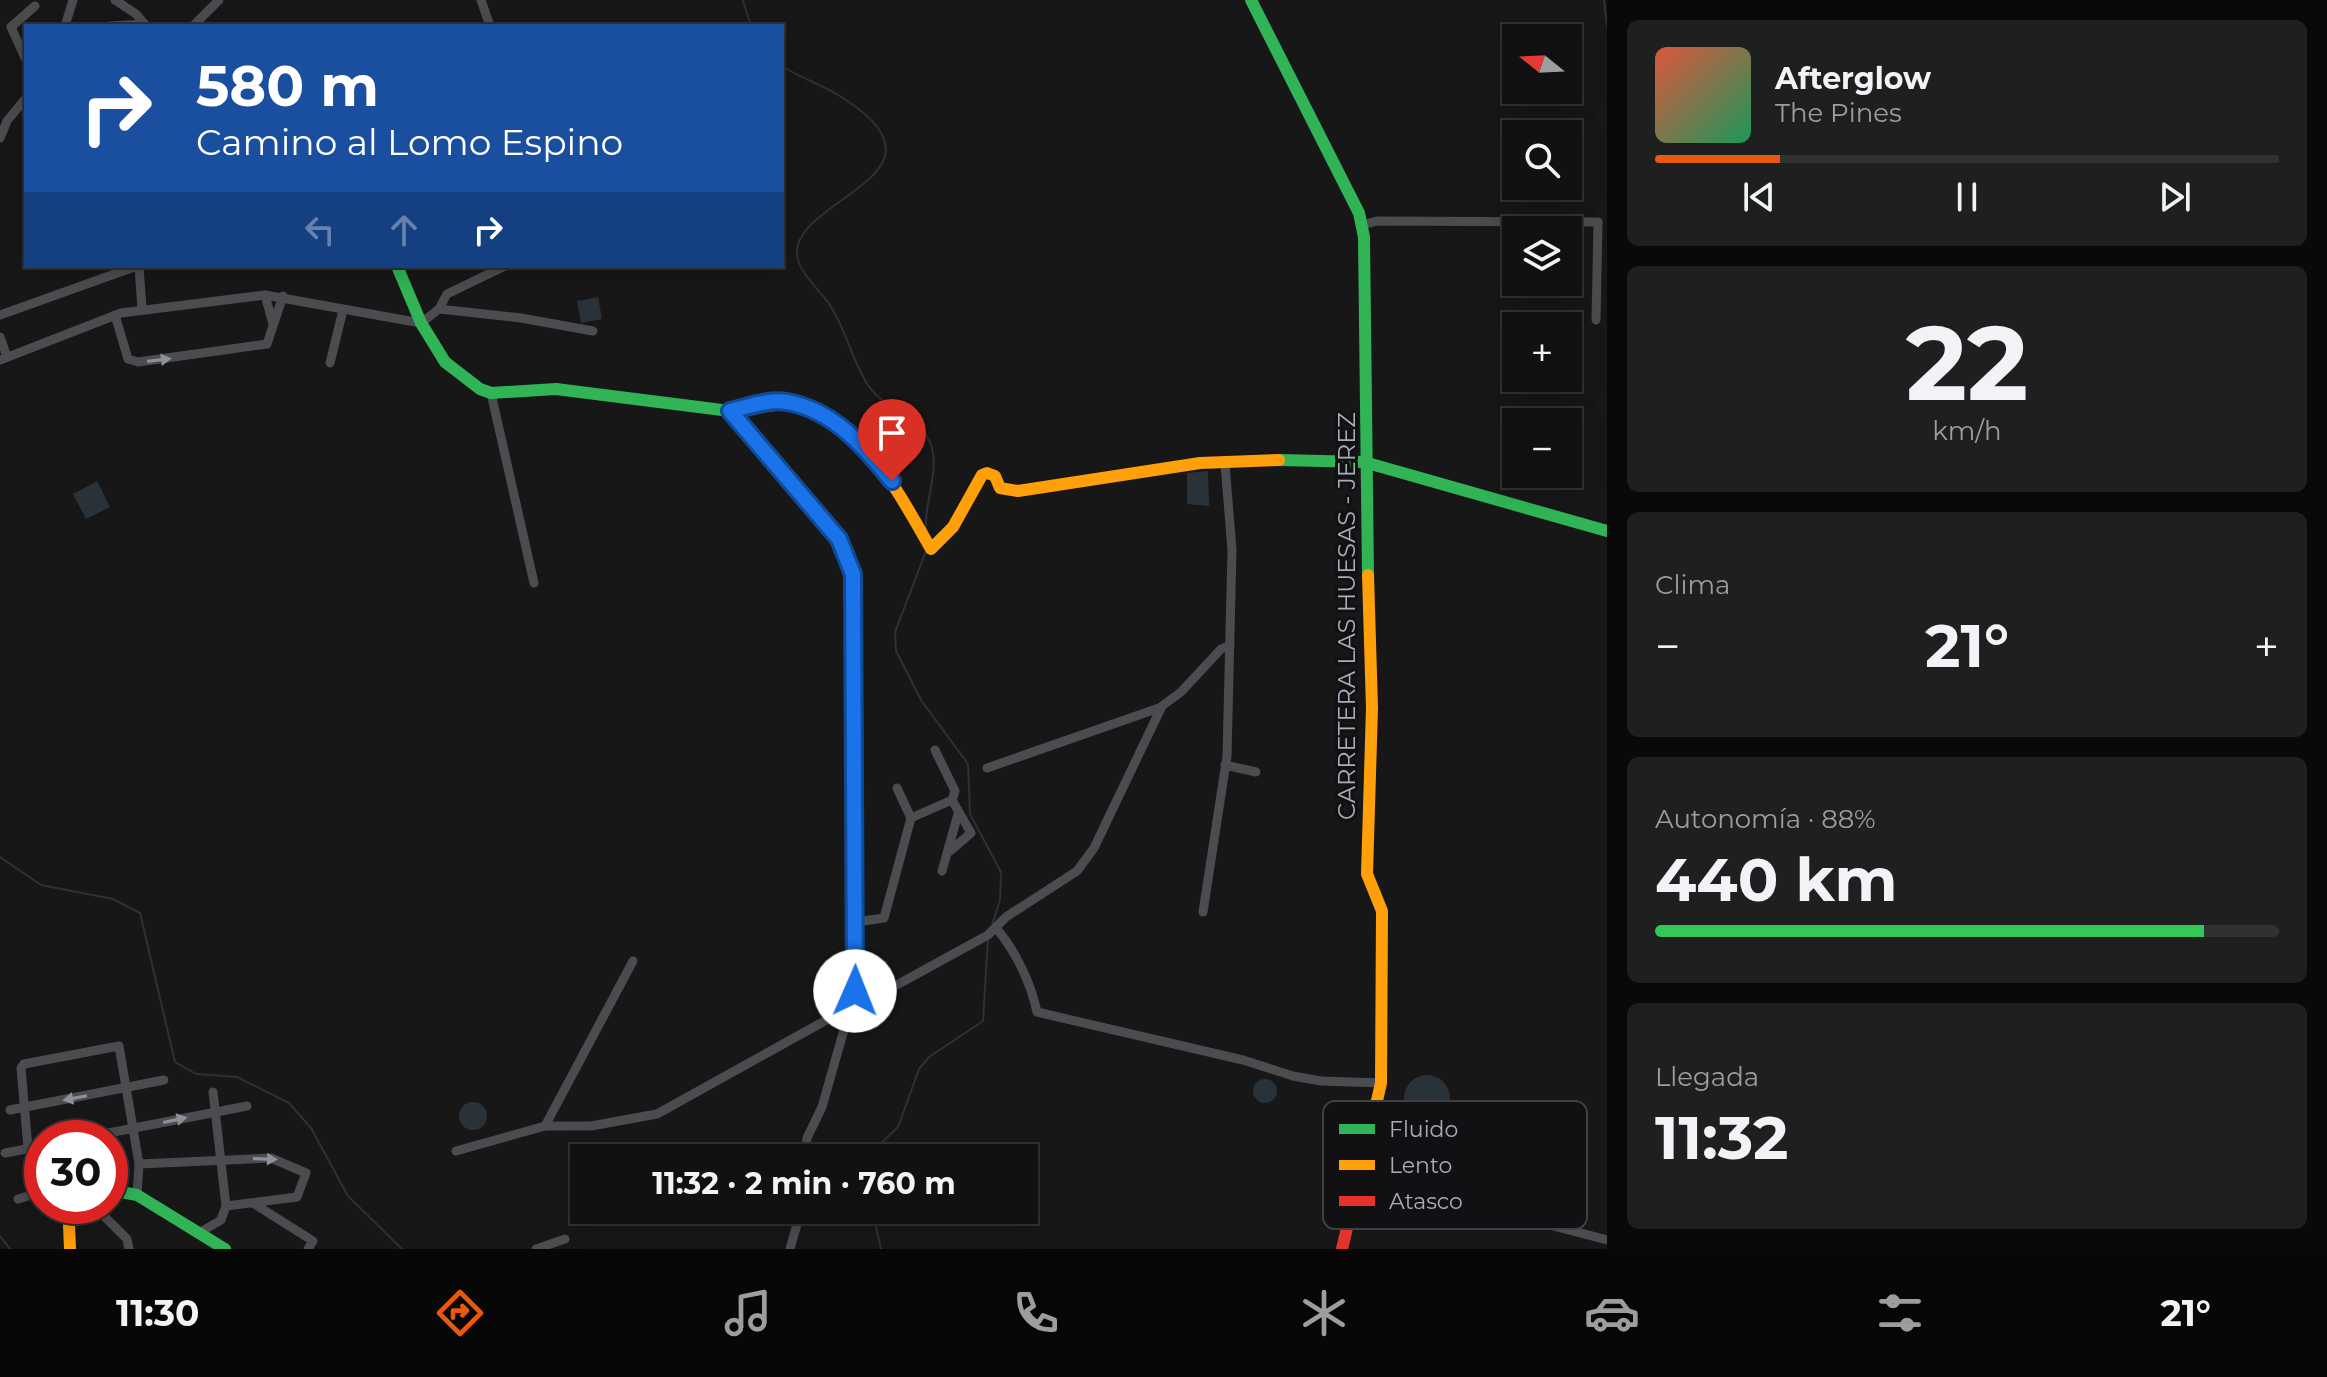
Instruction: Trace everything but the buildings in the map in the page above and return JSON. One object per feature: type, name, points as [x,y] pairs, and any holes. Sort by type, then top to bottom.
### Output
[{"type":"street","points":[[66,24],[73,0]]},
{"type":"street","points":[[115,0],[144,24]]},
{"type":"street","points":[[195,24],[219,0]]},
{"type":"street","points":[[481,0],[489,24]]},
{"type":"street","name":"CARRETERA LAS HUESAS - JEREZ","points":[[1251,0],[1362,225],[1367,407],[1364,462],[1372,708],[1367,874],[1382,911],[1381,1083],[1377,1101]]},
{"type":"street","points":[[24,56],[11,27],[35,6]]},
{"type":"street","points":[[0,138],[7,121],[24,100]]},
{"type":"street","points":[[1362,225],[1377,221],[1598,222],[1596,320]]},
{"type":"street","points":[[0,315],[132,268]]},
{"type":"street","points":[[138,268],[142,309]]},
{"type":"street","points":[[398,268],[421,323],[445,362],[460,376],[491,393],[556,389],[730,411],[785,402],[835,422],[892,481],[931,549],[941,542],[977,488],[982,475],[987,473],[995,476],[1000,488],[1018,491],[1200,463],[1270,460],[1364,462],[1607,531]]},
{"type":"street","points":[[0,337],[4,359],[115,315],[265,295],[421,323],[439,309],[447,294],[501,268]]},
{"type":"street","points":[[265,295],[273,324]]},
{"type":"street","points":[[115,315],[128,359],[138,362],[263,346],[271,339],[283,296]]},
{"type":"street","points":[[439,309],[521,318],[593,331]]},
{"type":"street","points":[[330,363],[343,310]]},
{"type":"street","points":[[491,393],[534,583]]},
{"type":"street","points":[[730,411],[839,539],[853,574],[855,991],[822,1107],[806,1144]]},
{"type":"street","points":[[1203,912],[1225,765],[1232,550],[1225,464]]},
{"type":"street","points":[[987,768],[1062,740],[1151,713],[1181,692],[1221,649],[1230,646]]},
{"type":"street","points":[[456,1151],[545,1126],[591,1126],[657,1114],[830,1018],[908,981],[996,928],[1087,860],[1162,706]]},
{"type":"street","points":[[935,750],[955,791],[952,800],[958,814],[971,833],[950,851]]},
{"type":"street","points":[[1225,765],[1256,772]]},
{"type":"street","points":[[856,922],[884,918],[911,818],[897,788]]},
{"type":"street","points":[[911,818],[952,800]]},
{"type":"street","points":[[942,871],[958,814]]},
{"type":"street","points":[[996,928],[1017,961],[1037,1012],[1243,1060],[1293,1076],[1321,1081],[1381,1083]]},
{"type":"street","points":[[545,1126],[633,961]]},
{"type":"street","points":[[25,1120],[20,1076],[24,1064],[119,1046],[139,1164],[137,1195]]},
{"type":"street","points":[[10,1110],[164,1080]]},
{"type":"street","points":[[199,1233],[221,1220],[226,1206],[213,1092]]},
{"type":"street","points":[[128,1129],[247,1106]]},
{"type":"street","points":[[5,1153],[24,1149]]},
{"type":"street","points":[[139,1164],[276,1158],[306,1173],[297,1197],[226,1206]]},
{"type":"street","points":[[128,1193],[137,1195],[225,1249]]},
{"type":"street","points":[[18,1199],[24,1197]]},
{"type":"street","points":[[253,1203],[313,1241],[308,1249]]},
{"type":"street","points":[[69,1224],[70,1249]]},
{"type":"street","points":[[112,1224],[127,1239],[131,1248]]},
{"type":"street","points":[[790,1249],[797,1224]]},
{"type":"street","name":"CARRETERA LAS HUESAS - JEREZ","points":[[1342,1249],[1347,1229]]},
{"type":"street","points":[[1565,1229],[1607,1240]]},
{"type":"street","points":[[536,1249],[565,1239]]},
{"type":"shaded area","points":[[598,297],[602,319],[581,323],[577,301]]},
{"type":"shaded area","points":[[1208,471],[1209,506],[1187,504],[1187,473]]},
{"type":"shaded area","points":[[97,481],[110,507],[86,519],[73,494]]},
{"type":"shaded area","points":[[1418,1077],[1436,1077],[1448,1089],[1449,1101],[1405,1101],[1406,1089]]},
{"type":"shaded area","points":[[1265,1079],[1273,1083],[1277,1091],[1273,1099],[1265,1103],[1257,1099],[1253,1091],[1257,1083]]},
{"type":"shaded area","points":[[473,1102],[483,1106],[487,1116],[483,1126],[473,1130],[463,1126],[459,1116],[463,1106]]},
{"type":"waterway","points":[[1604,0],[1607,26]]},
{"type":"waterway","points":[[743,1],[750,24]]},
{"type":"waterway","points":[[784,67],[846,100],[877,127],[886,150],[878,170],[813,222],[799,241],[799,263],[837,317],[870,388],[885,403],[920,427],[931,445],[934,465],[926,529]]},
{"type":"waterway","points":[[926,551],[895,632],[896,651],[921,700],[968,764],[970,814],[1001,872],[1000,900],[992,925]]},
{"type":"waterway","points":[[0,857],[41,885],[113,899],[140,913],[175,1062],[196,1074],[237,1077],[289,1103],[311,1128],[348,1196],[402,1249]]},
{"type":"waterway","points":[[880,1144],[898,1127],[919,1069],[929,1057],[983,1021],[988,938]]},
{"type":"waterway","points":[[875,1224],[881,1249]]},
{"type":"waterway","points":[[0,1236],[10,1249]]},
{"type":"traffic: fast","points":[[1251,0],[1359,213],[1364,237],[1368,575]]},
{"type":"traffic: fast","points":[[398,268],[421,323],[445,362],[480,389],[491,393],[556,389],[730,411],[783,404]]},
{"type":"traffic: fast","points":[[1279,460],[1364,462],[1607,531]]},
{"type":"traffic: fast","points":[[128,1193],[137,1195],[225,1249]]},
{"type":"traffic: slow","points":[[783,404],[810,410],[833,421],[854,437],[889,480],[931,549],[953,527],[982,475],[987,473],[995,476],[1000,488],[1018,491],[1200,463],[1279,460]]},
{"type":"traffic: slow","points":[[1368,575],[1372,708],[1367,874],[1382,911],[1381,1083],[1377,1101]]},
{"type":"traffic: slow","points":[[69,1224],[70,1249]]},
{"type":"traffic: jam","points":[[1342,1249],[1347,1229]]},
{"type":"route","points":[[855,991],[853,574],[839,539],[730,411],[785,402],[812,411],[835,422],[854,438],[892,481]]}]
